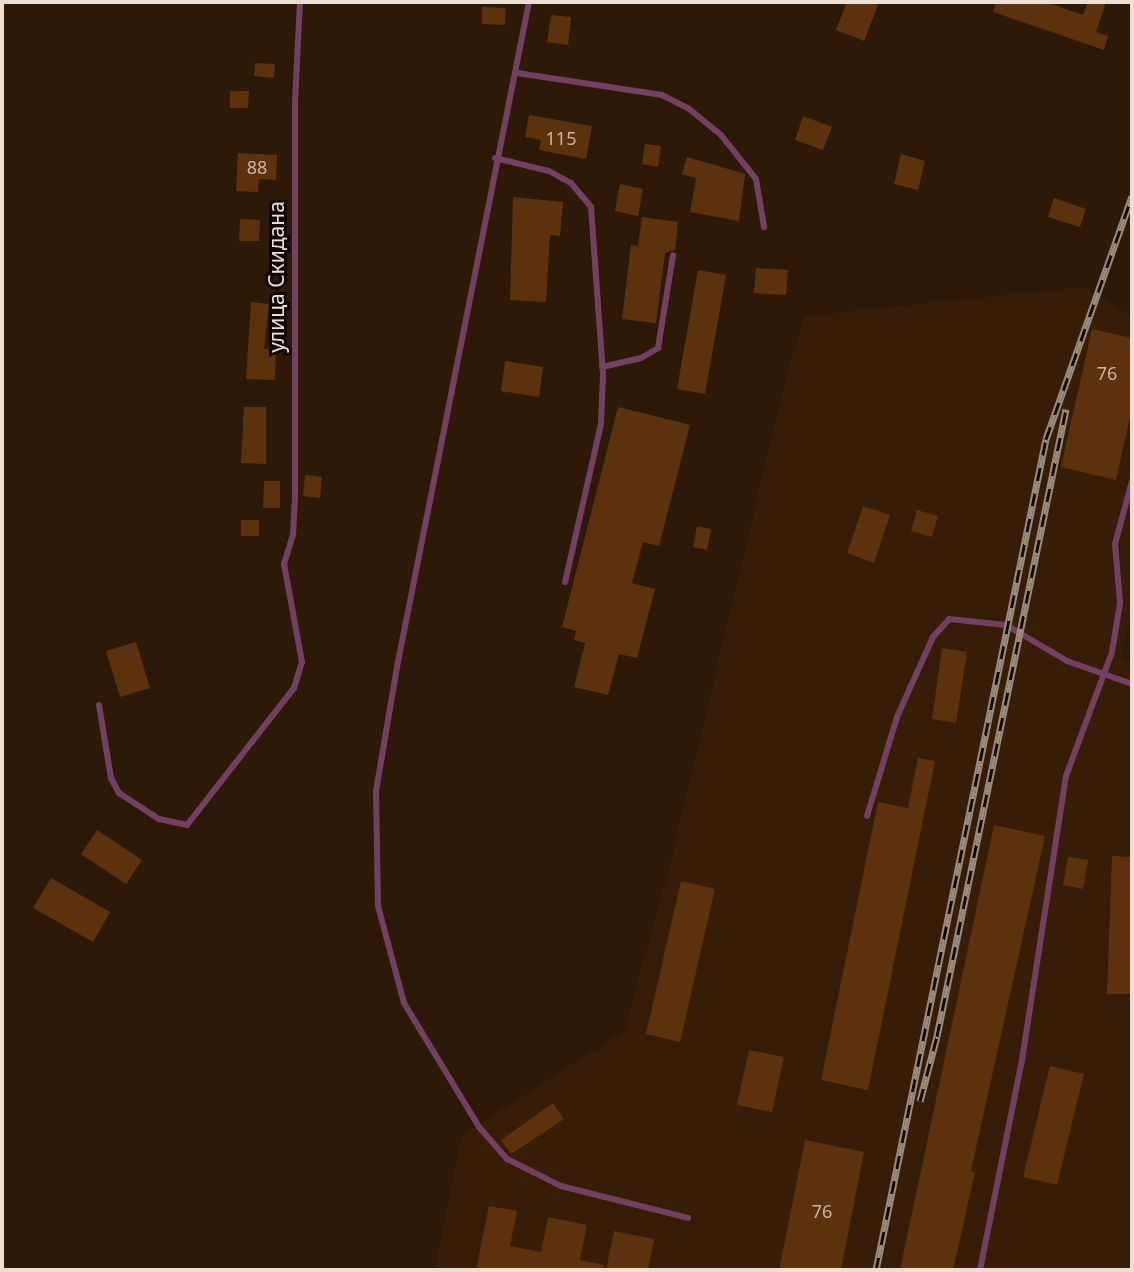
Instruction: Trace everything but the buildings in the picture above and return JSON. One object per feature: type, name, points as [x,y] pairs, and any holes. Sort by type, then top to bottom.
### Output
[{"type":"lane","name":"улица Скидана","points":[[99,705],[111,778],[119,793],[176,826],[195,820],[294,688],[302,662],[284,564],[295,496],[295,130],[300,2]]},
{"type":"lane","points":[[529,2],[517,73],[495,158],[378,779],[378,906],[404,1003],[479,1127],[507,1159],[561,1186],[688,1218]]},
{"type":"lane","points":[[517,73],[640,91],[688,108],[721,135],[756,178],[764,227]]},
{"type":"lane","points":[[495,158],[549,171],[571,183],[592,207],[602,367],[601,424],[565,582]]},
{"type":"lane","points":[[602,367],[641,358],[658,348],[673,255]]},
{"type":"lane","points":[[979,1270],[1022,1060],[1066,776],[1100,674],[1112,652],[1120,603],[1115,544],[1132,481]]},
{"type":"lane","points":[[867,816],[897,716],[933,637],[949,620],[1006,625],[1067,661],[1132,684]]},
{"type":"shaded area","points":[[1083,287],[1132,316],[1132,601],[1122,657],[1132,662],[1132,1270],[435,1270],[462,1135],[624,1031],[669,869],[788,369],[805,316]]},
{"type":"railway","points":[[876,1270],[1046,439],[1132,196]]},
{"type":"railway","points":[[920,1101],[937,1036],[1066,409]]}]
